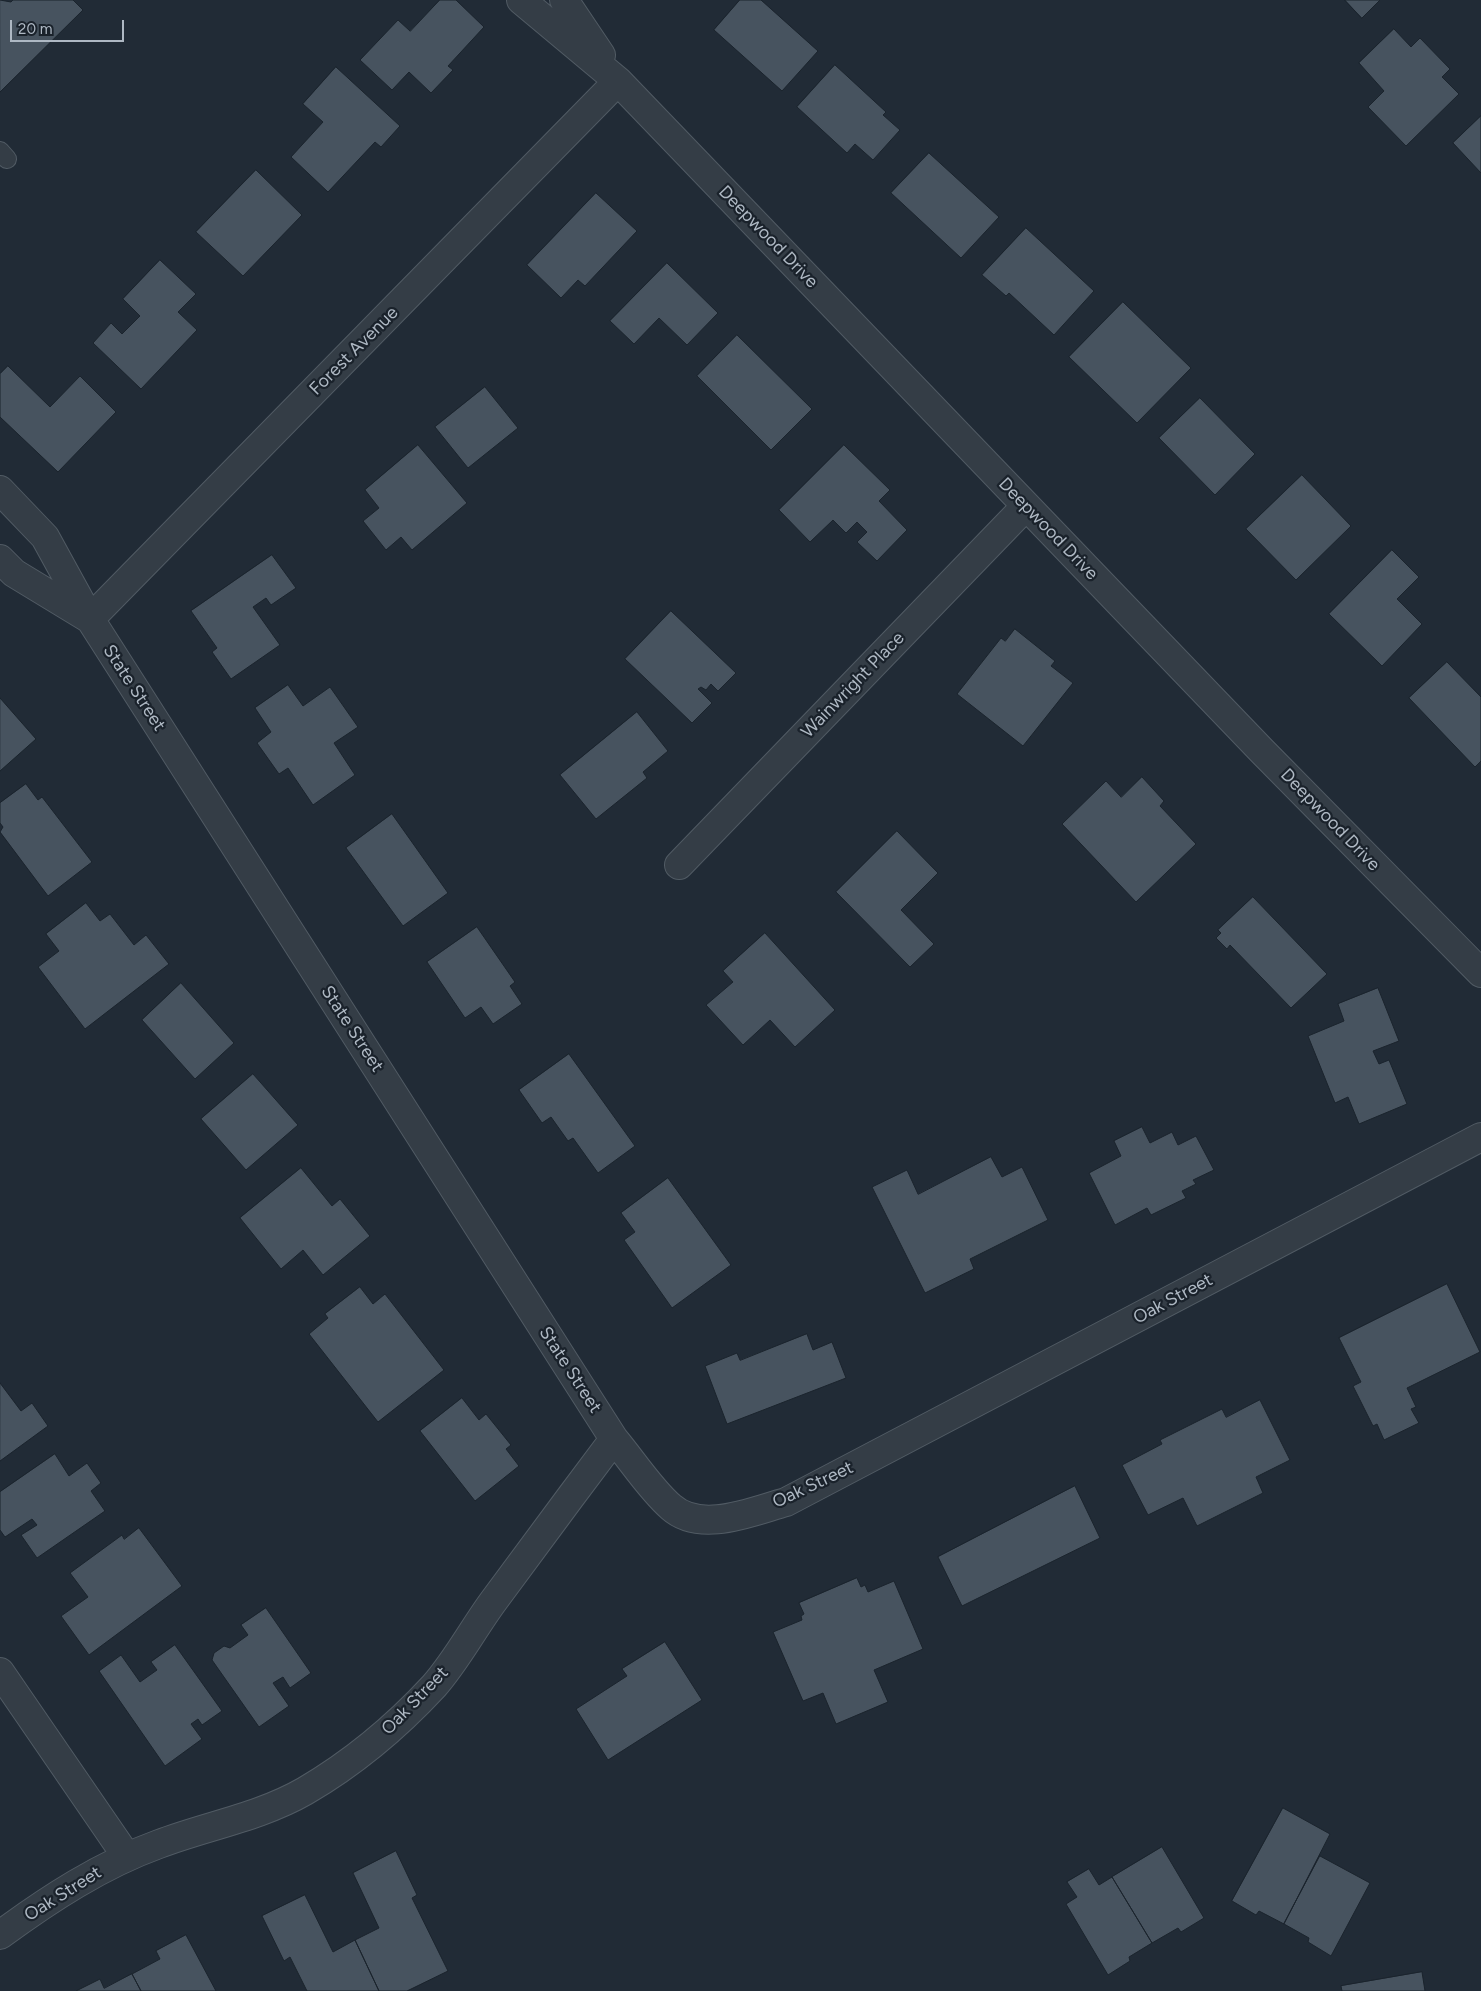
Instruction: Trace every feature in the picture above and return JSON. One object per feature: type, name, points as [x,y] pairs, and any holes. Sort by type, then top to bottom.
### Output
[{"type":"street","name":"Deepwood Drive","points":[[521,0],[618,81],[1026,506],[1481,974]]},
{"type":"street","name":"Deepwood Drive","points":[[564,0],[618,81]]},
{"type":"street","name":"Forest Avenue","points":[[90,619],[618,81]]},
{"type":"street","name":"State Street","points":[[0,490],[45,537],[90,619],[614,1439]]},
{"type":"street","name":"Wainwright Place","points":[[679,865],[1026,506]]},
{"type":"street","name":"State Street","points":[[0,559],[14,573],[90,619]]},
{"type":"street","name":"Oak Street","points":[[0,1935],[37,1908],[127,1857],[159,1844],[265,1809],[302,1793],[338,1771],[372,1746],[434,1685],[614,1439],[672,1508],[687,1516],[706,1519],[729,1517],[786,1502],[1481,1137]]},
{"type":"street","points":[[0,1672],[127,1857]]},
{"type":"building","points":[[0,0],[11,2],[13,0],[73,0],[83,10],[0,92]]},
{"type":"building","points":[[440,0],[456,0],[484,27],[448,66],[453,70],[431,93],[409,72],[392,90],[360,60],[398,20],[410,31]]},
{"type":"building","points":[[740,0],[761,0],[818,51],[782,91],[714,30]]},
{"type":"building","points":[[1345,0],[1380,0],[1362,18]]},
{"type":"building","points":[[1394,29],[1411,47],[1420,38],[1450,69],[1442,77],[1459,94],[1406,146],[1368,107],[1384,91],[1359,63]]},
{"type":"building","points":[[835,65],[886,112],[883,115],[900,130],[873,160],[855,144],[847,153],[797,107]]},
{"type":"building","points":[[336,67],[400,126],[381,147],[375,142],[328,192],[291,157],[323,122],[303,104]]},
{"type":"building","points":[[1481,116],[1481,173],[1453,143]]},
{"type":"building","points":[[929,153],[999,217],[961,258],[891,193]]},
{"type":"building","points":[[256,170],[302,215],[243,276],[196,232]]},
{"type":"building","points":[[596,193],[637,231],[585,286],[578,280],[561,298],[527,265]]},
{"type":"building","points":[[1026,228],[1094,291],[1054,335],[1009,293],[1006,296],[982,275]]},
{"type":"building","points":[[160,260],[196,294],[178,312],[197,330],[141,389],[93,343],[111,323],[122,334],[140,316],[123,299]]},
{"type":"building","points":[[667,263],[718,313],[687,345],[659,318],[634,344],[610,321]]},
{"type":"building","points":[[1123,302],[1191,368],[1137,423],[1069,357]]},
{"type":"building","points":[[737,335],[812,409],[771,450],[697,376]]},
{"type":"building","points":[[8,366],[50,407],[80,376],[116,412],[58,472],[0,417],[0,374]]},
{"type":"building","points":[[485,387],[518,428],[468,468],[435,427]]},
{"type":"building","points":[[1200,398],[1255,454],[1215,495],[1159,438]]},
{"type":"building","points":[[418,445],[467,503],[412,550],[401,537],[386,550],[363,521],[379,508],[365,490]]},
{"type":"building","points":[[844,445],[890,490],[879,501],[907,530],[877,561],[857,542],[867,532],[857,522],[846,533],[833,520],[810,542],[779,510]]},
{"type":"building","points":[[1302,475],[1351,526],[1296,580],[1246,529]]},
{"type":"building","points":[[1392,550],[1419,577],[1397,599],[1422,624],[1382,666],[1329,614]]},
{"type":"building","points":[[272,555],[296,588],[271,605],[266,598],[253,607],[280,645],[231,679],[212,652],[217,648],[191,611]]},
{"type":"building","points":[[671,611],[736,673],[718,691],[711,684],[706,690],[701,687],[698,689],[712,703],[692,723],[625,659]]},
{"type":"building","points":[[1015,629],[1055,661],[1051,666],[1073,683],[1023,746],[957,694],[1001,638],[1005,641]]},
{"type":"building","points":[[1447,662],[1481,697],[1481,761],[1475,767],[1409,698]]},
{"type":"building","points":[[288,685],[303,706],[330,687],[358,727],[334,743],[355,775],[313,805],[288,768],[279,774],[257,743],[271,732],[255,708]]},
{"type":"building","points":[[0,698],[36,739],[0,771]]},
{"type":"building","points":[[637,712],[668,751],[643,772],[647,778],[596,819],[560,775]]},
{"type":"building","points":[[1142,777],[1164,801],[1160,806],[1196,844],[1136,902],[1062,824],[1106,781],[1121,797]]},
{"type":"building","points":[[26,784],[38,800],[42,797],[92,862],[48,896],[0,832],[3,827],[0,823],[0,803]]},
{"type":"building","points":[[392,814],[448,893],[403,926],[346,848]]},
{"type":"building","points":[[897,831],[938,873],[901,910],[934,944],[910,967],[836,892]]},
{"type":"building","points":[[1253,897],[1327,974],[1291,1008],[1230,945],[1227,949],[1216,938],[1221,933],[1218,930]]},
{"type":"building","points":[[86,903],[100,921],[110,914],[134,945],[146,935],[169,964],[85,1029],[38,967],[59,951],[46,934]]},
{"type":"building","points":[[477,927],[515,982],[510,986],[522,1004],[493,1024],[481,1007],[465,1018],[427,962]]},
{"type":"building","points":[[765,933],[835,1010],[795,1047],[770,1020],[743,1045],[706,1005],[733,982],[723,971]]},
{"type":"building","points":[[181,983],[234,1043],[195,1079],[142,1020]]},
{"type":"building","points":[[1378,988],[1399,1041],[1373,1051],[1379,1064],[1389,1060],[1407,1104],[1359,1124],[1348,1097],[1335,1103],[1308,1036],[1344,1021],[1338,1004]]},
{"type":"building","points":[[569,1054],[635,1146],[598,1173],[573,1138],[568,1141],[551,1117],[542,1123],[519,1090]]},
{"type":"building","points":[[253,1074],[298,1125],[246,1170],[201,1119]]},
{"type":"building","points":[[1142,1127],[1150,1143],[1172,1132],[1178,1145],[1196,1136],[1214,1170],[1193,1180],[1196,1184],[1182,1191],[1186,1198],[1151,1215],[1147,1208],[1115,1225],[1089,1173],[1121,1156],[1114,1141]]},
{"type":"building","points":[[991,1157],[1002,1177],[1022,1167],[1048,1220],[970,1259],[974,1269],[925,1293],[872,1187],[907,1170],[918,1194]]},
{"type":"building","points":[[301,1168],[332,1206],[340,1199],[370,1236],[323,1275],[303,1250],[281,1269],[240,1218]]},
{"type":"building","points":[[668,1178],[731,1265],[672,1308],[624,1240],[635,1232],[621,1213]]},
{"type":"building","points":[[1447,1284],[1480,1352],[1407,1388],[1416,1407],[1411,1409],[1419,1423],[1384,1440],[1377,1424],[1373,1426],[1353,1386],[1361,1382],[1339,1338]]},
{"type":"building","points":[[360,1287],[373,1304],[385,1294],[444,1370],[378,1422],[309,1334],[328,1318],[325,1314]]},
{"type":"building","points":[[807,1334],[813,1350],[832,1342],[846,1378],[727,1424],[705,1366],[737,1353],[740,1360]]},
{"type":"building","points":[[0,1383],[21,1411],[32,1403],[48,1426],[0,1461]]},
{"type":"building","points":[[462,1398],[479,1420],[486,1414],[511,1445],[506,1449],[519,1466],[475,1501],[420,1431]]},
{"type":"building","points":[[1260,1400],[1290,1460],[1256,1477],[1263,1493],[1197,1526],[1183,1498],[1148,1515],[1122,1465],[1162,1444],[1160,1440],[1222,1409],[1226,1417]]},
{"type":"building","points":[[55,1454],[69,1476],[87,1463],[101,1483],[91,1491],[105,1511],[37,1558],[21,1535],[37,1525],[32,1519],[5,1537],[0,1530],[0,1492]]},
{"type":"building","points":[[1075,1486],[1100,1538],[962,1606],[938,1557]]},
{"type":"building","points":[[139,1528],[182,1586],[89,1655],[61,1616],[88,1597],[70,1573],[122,1535],[124,1539]]},
{"type":"building","points":[[857,1578],[861,1587],[865,1585],[868,1592],[894,1581],[923,1649],[874,1670],[888,1702],[836,1724],[823,1693],[803,1701],[773,1632],[802,1620],[801,1616],[804,1614],[799,1603]]},
{"type":"building","points":[[266,1608],[311,1673],[290,1688],[283,1677],[273,1683],[289,1706],[259,1727],[212,1660],[214,1653],[224,1646],[230,1648],[248,1635],[241,1625]]},
{"type":"building","points":[[665,1642],[702,1700],[608,1760],[576,1709],[627,1676],[622,1669]]},
{"type":"building","points":[[175,1645],[222,1711],[202,1725],[198,1719],[191,1724],[202,1739],[165,1766],[99,1671],[121,1655],[140,1682],[157,1670],[151,1662]]},
{"type":"building","points":[[1283,1808],[1330,1834],[1284,1924],[1259,1911],[1256,1915],[1232,1901]]},
{"type":"building","points":[[1162,1847],[1204,1918],[1181,1932],[1178,1928],[1152,1943],[1112,1877]]},
{"type":"building","points":[[396,1851],[417,1895],[412,1898],[448,1971],[407,1991],[379,1991],[355,1940],[379,1928],[353,1873]]},
{"type":"building","points":[[1320,1856],[1370,1883],[1331,1956],[1308,1942],[1309,1938],[1284,1924]]},
{"type":"building","points":[[1089,1869],[1099,1885],[1112,1877],[1152,1943],[1129,1957],[1130,1961],[1108,1975],[1066,1904],[1077,1897],[1067,1882]]},
{"type":"building","points":[[305,1895],[333,1952],[355,1940],[379,1991],[307,1991],[290,1957],[284,1961],[262,1916]]},
{"type":"building","points":[[186,1935],[216,1991],[141,1991],[132,1974],[160,1959],[156,1951]]},
{"type":"building","points":[[1422,1972],[1425,1991],[1342,1991],[1341,1986]]},
{"type":"building","points":[[132,1974],[141,1991],[76,1991],[100,1979],[104,1988]]}]
